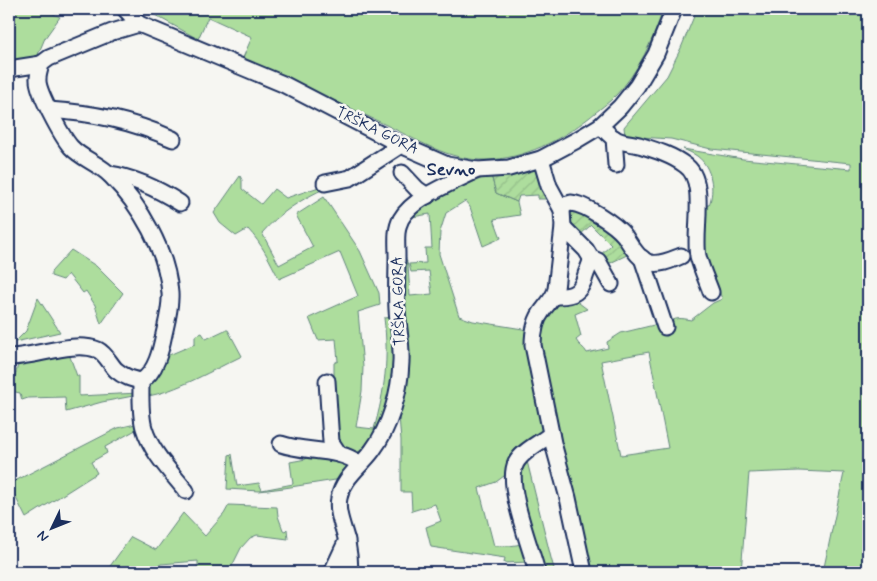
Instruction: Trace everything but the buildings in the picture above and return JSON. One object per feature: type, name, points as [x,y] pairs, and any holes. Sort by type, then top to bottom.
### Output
[{"type":"street","name":"TRŠKA GORA","points":[[125,9],[139,24],[283,84],[401,145],[447,165],[478,170],[510,168],[541,159],[600,126],[637,86],[656,54],[674,9]]},
{"type":"street","points":[[9,69],[41,64],[49,58],[112,32],[139,24]]},
{"type":"street","points":[[9,357],[20,357],[73,346],[87,346],[101,352],[116,370],[127,378],[141,381],[146,378],[161,349],[168,319],[170,294],[158,246],[142,214],[130,196],[109,174],[87,160],[71,146],[40,92],[38,80],[41,64]]},
{"type":"street","points":[[49,110],[95,114],[138,125],[173,139]]},
{"type":"street","points":[[600,126],[614,138],[668,155],[686,165],[692,171],[698,194],[696,244],[698,257],[711,292]]},
{"type":"street","points":[[614,138],[616,165]]},
{"type":"street","points":[[325,183],[350,178],[401,145]]},
{"type":"street","points":[[541,159],[549,186],[562,210]]},
{"type":"street","name":"TRŠKA GORA","points":[[350,572],[347,540],[341,525],[340,496],[349,476],[371,452],[385,429],[394,406],[400,380],[401,360],[397,308],[398,226],[406,211],[428,196],[478,170]]},
{"type":"street","points":[[402,173],[428,196]]},
{"type":"street","points":[[109,174],[127,176],[149,185],[180,203]]},
{"type":"street","points":[[584,572],[568,498],[551,434],[535,358],[533,331],[542,312],[555,296],[564,205],[571,203],[582,206],[612,224],[623,234],[642,258],[650,263],[662,263],[681,256]]},
{"type":"street","points":[[562,227],[586,250],[591,258],[598,261],[611,284]]},
{"type":"street","points":[[555,296],[576,294],[584,283],[591,258]]},
{"type":"street","points":[[642,258],[665,327]]},
{"type":"street","points":[[141,381],[144,428],[151,444],[186,491]]},
{"type":"street","points":[[328,381],[332,442],[340,454]]},
{"type":"street","points":[[537,572],[517,502],[512,473],[516,462],[527,451],[551,434]]},
{"type":"street","points":[[281,444],[292,448],[340,454],[360,464]]},
{"type":"street","points":[[332,572],[347,540]]},
{"type":"green space","points":[[9,9],[48,9],[51,13],[60,17],[45,38],[37,57],[17,63],[9,58]]},
{"type":"green space","points":[[144,9],[663,9],[650,43],[638,66],[624,86],[610,101],[567,133],[541,147],[514,156],[486,160],[459,157],[433,148],[349,107],[242,60],[252,37],[208,17],[198,39]]},
{"type":"green space","points":[[697,9],[868,9],[868,572],[823,572],[844,473],[799,471],[749,473],[741,572],[587,572],[538,352],[546,319],[550,313],[571,297],[587,309],[575,314],[581,336],[576,340],[587,353],[608,348],[607,342],[621,333],[658,324],[665,332],[670,333],[667,324],[673,320],[691,320],[713,303],[722,299],[706,255],[701,225],[701,206],[709,205],[711,199],[711,179],[702,161],[683,149],[743,159],[851,169],[851,163],[711,149],[671,139],[625,136],[624,127],[667,76]],"holes":[[[649,352],[668,448],[621,455],[601,361]]]},
{"type":"green space","points":[[537,163],[550,199],[538,199],[538,195],[519,196],[517,202],[496,193],[491,175]]},
{"type":"green space","points":[[491,175],[496,193],[517,202],[520,215],[494,219],[501,238],[483,246],[470,207],[465,201],[446,213],[440,232],[439,254],[459,316],[473,321],[529,330],[545,432],[508,473],[496,482],[479,488],[494,546],[523,544],[530,562],[504,563],[505,558],[431,547],[426,527],[441,521],[435,504],[412,511],[411,492],[401,492],[401,440],[398,405],[404,226],[405,256],[408,265],[410,296],[432,294],[429,271],[411,272],[409,264],[426,263],[425,248],[432,248],[430,214],[412,217],[437,198]]},
{"type":"green space","points":[[240,176],[242,189],[261,204],[274,189],[286,198],[325,185],[326,188],[283,213],[262,233],[279,265],[313,247],[296,215],[324,197],[360,251],[379,293],[380,305],[358,312],[363,367],[362,391],[356,427],[374,429],[385,374],[384,318],[395,317],[392,390],[379,429],[360,451],[351,452],[337,443],[334,406],[334,363],[338,361],[336,339],[318,340],[309,318],[358,296],[340,252],[279,279],[262,247],[248,229],[236,236],[220,223],[214,213]]},
{"type":"green space","points":[[576,209],[615,233],[629,254],[604,266],[598,257],[611,245],[591,225],[579,236],[566,225],[567,215]]},
{"type":"green space","points":[[71,250],[96,266],[123,293],[101,324],[95,305],[86,291],[83,293],[68,274],[63,280],[51,276],[51,272]]},
{"type":"green space","points":[[38,298],[60,332],[15,342],[26,331]]},
{"type":"green space","points":[[228,330],[242,356],[182,385],[147,396],[147,383],[162,358],[195,344],[195,336],[202,333],[206,339]]},
{"type":"green space","points":[[69,354],[77,376],[79,376],[79,396],[139,393],[137,400],[133,396],[66,412],[65,397],[28,398],[22,400],[20,393],[11,391],[18,365]]},
{"type":"green space","points":[[140,423],[141,427],[105,447],[107,453],[91,462],[97,473],[26,518],[9,484],[118,428]]},
{"type":"green space","points":[[306,452],[352,462],[342,479],[259,491],[227,489],[229,455],[232,454],[237,486],[259,483],[262,490],[293,484],[290,462],[306,459]]},
{"type":"green space","points":[[526,457],[555,572],[544,572],[532,540],[518,481]]},
{"type":"green space","points":[[229,505],[277,507],[283,530],[287,529],[288,539],[257,535],[250,538],[241,548],[229,572],[198,572],[198,561],[161,564],[148,572],[112,572],[108,569],[131,537],[156,550],[183,513],[205,536],[224,514]]},
{"type":"district","name":"Sevno","points":[[451,170]]}]
